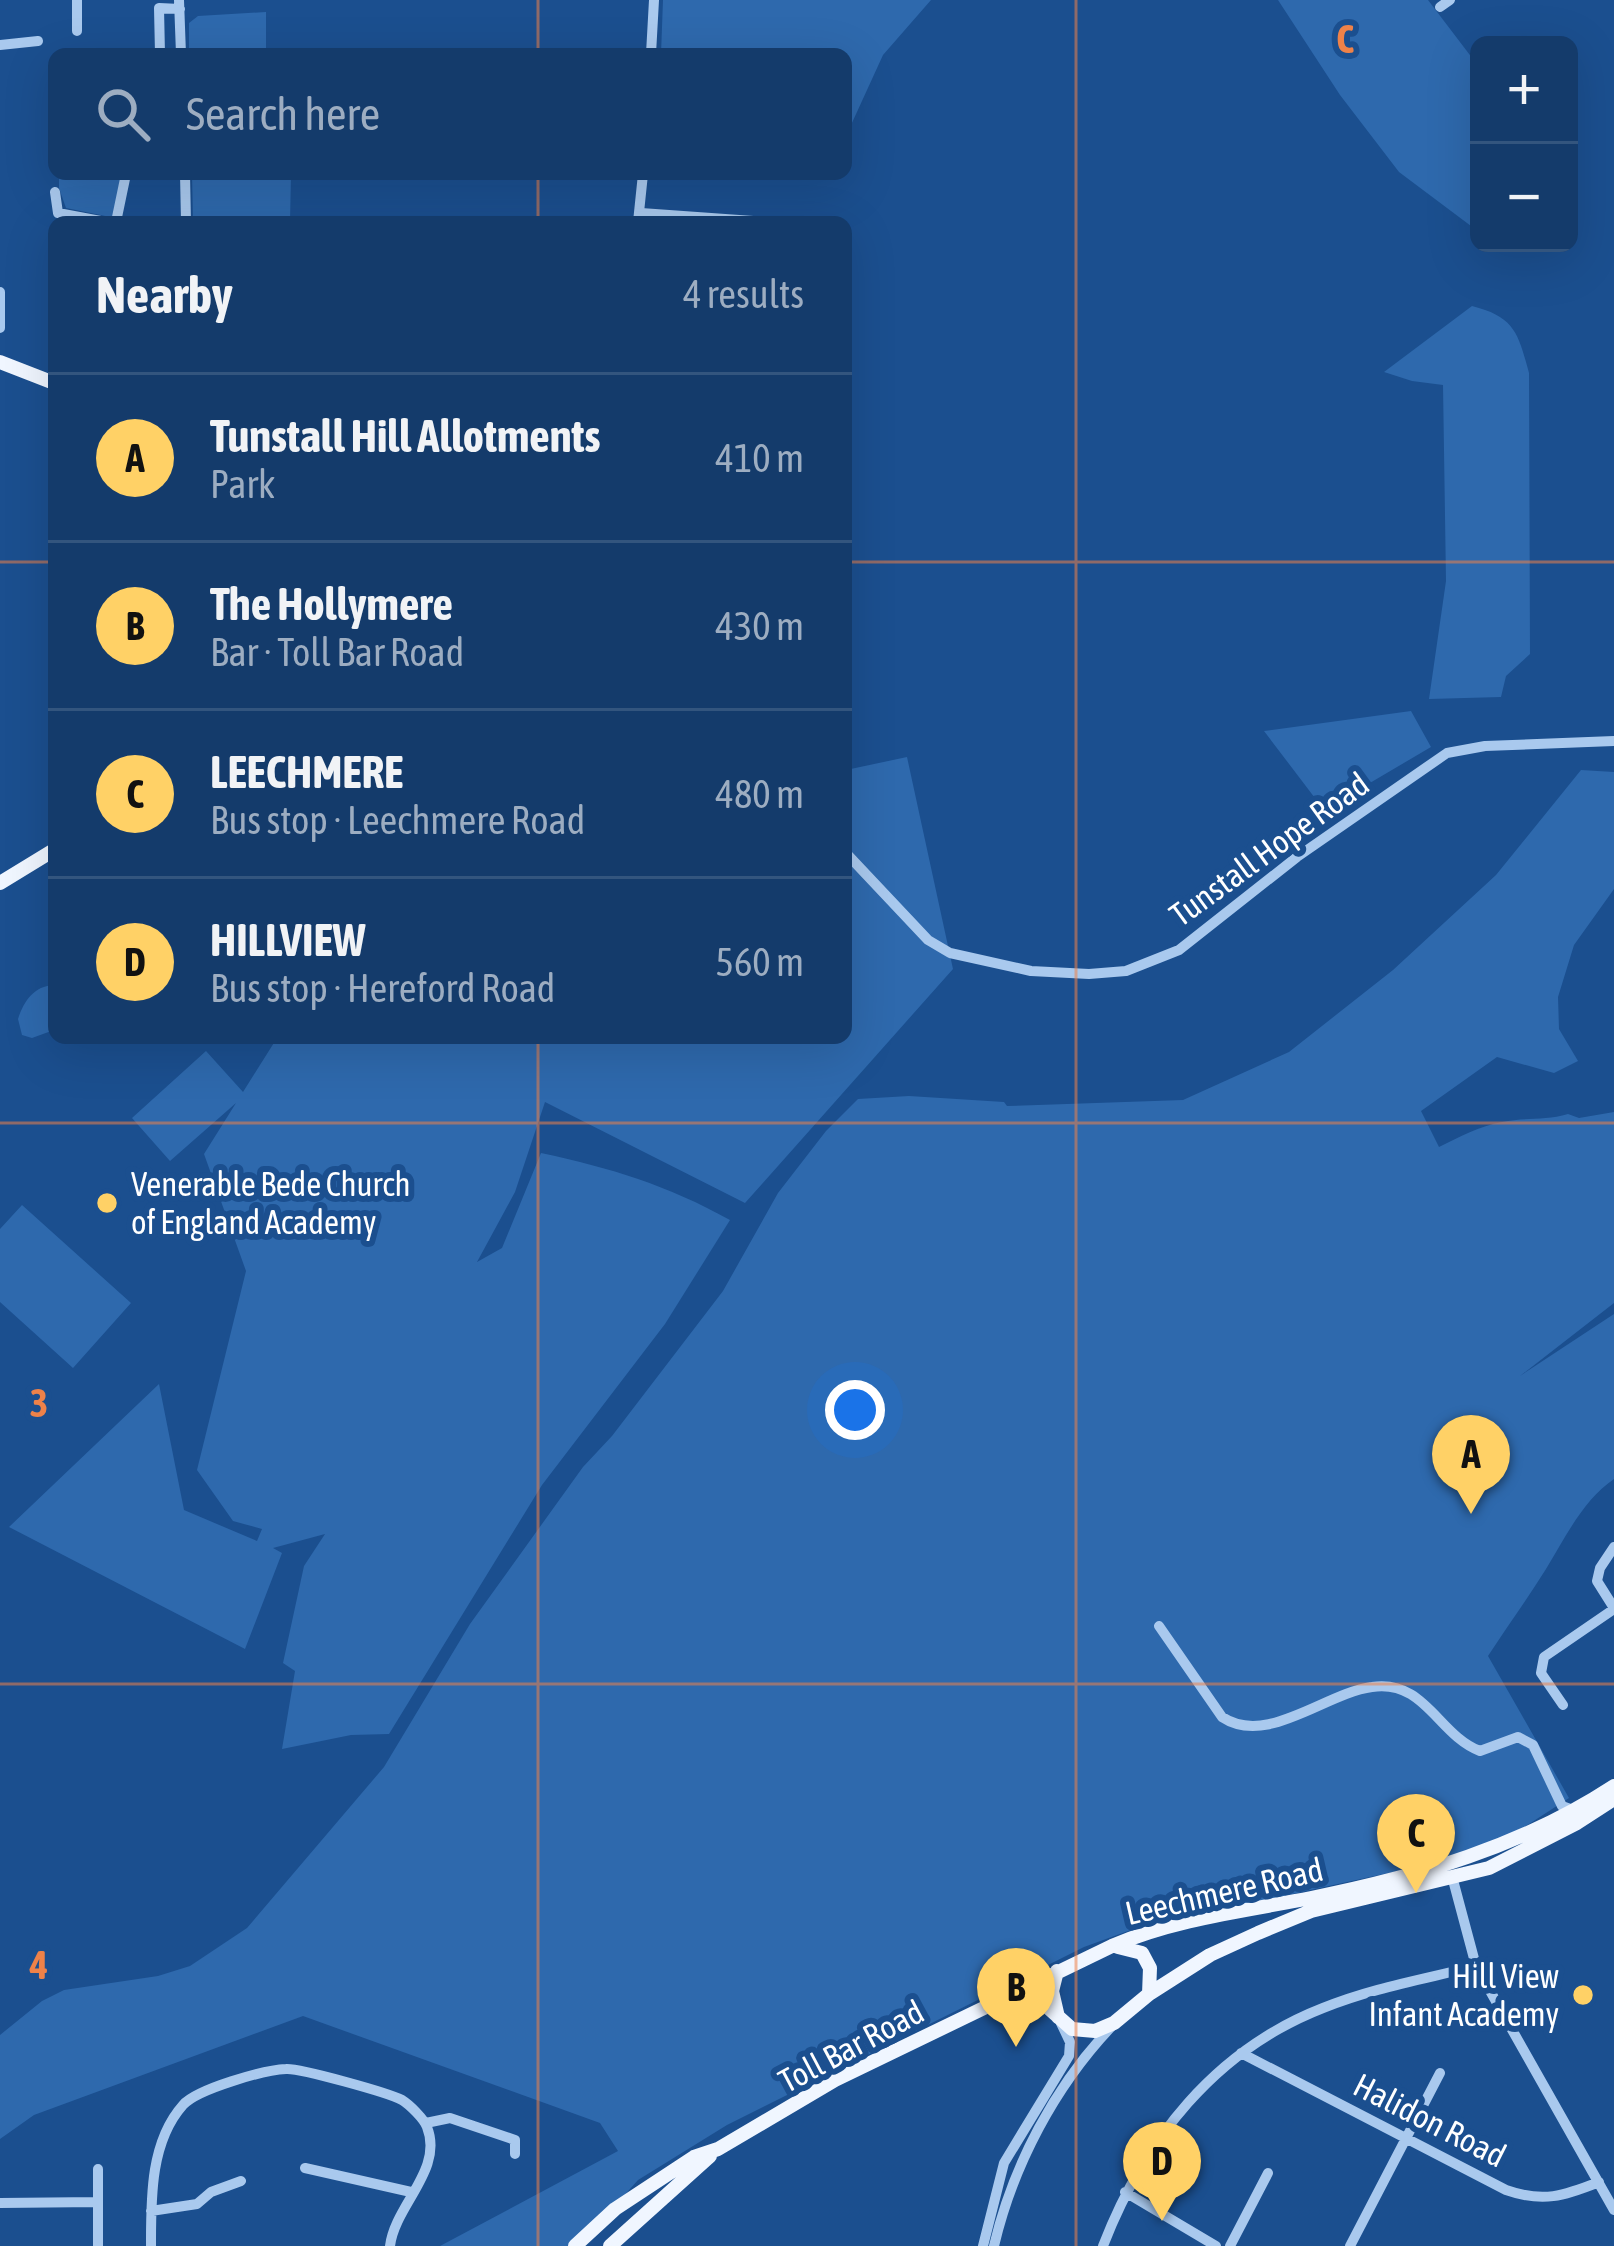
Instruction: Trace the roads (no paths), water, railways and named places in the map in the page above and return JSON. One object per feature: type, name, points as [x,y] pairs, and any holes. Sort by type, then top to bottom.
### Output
[{"type":"main road","points":[[0,362],[48,381]]},
{"type":"main road","points":[[1,880],[48,853]]},
{"type":"main road","name":"Leechmere Road","points":[[1033,1982],[1139,1934],[1451,1873],[1614,1786]]},
{"type":"main road","name":"Leechmere Road","points":[[1114,2023],[1210,1955],[1311,1911],[1516,1857],[1614,1799]]},
{"type":"main road","name":"Leechmere Road","points":[[1112,1946],[1142,1953],[1150,1968],[1149,1994]]},
{"type":"main road","points":[[1057,1971],[1052,1991],[1060,2021]]},
{"type":"main road","name":"Toll Bar Road","points":[[610,2246],[718,2149],[835,2080],[1033,1982]]},
{"type":"main road","points":[[1010,1993],[1044,2004],[1072,2029],[1096,2031],[1114,2023]]},
{"type":"main road","name":"Toll Bar Road","points":[[575,2246],[652,2182],[718,2149]]},
{"type":"street","points":[[77,0],[77,31]]},
{"type":"street","points":[[651,48],[654,0]]},
{"type":"street","points":[[160,48],[159,8],[179,4],[181,48]]},
{"type":"street","points":[[0,45],[38,40]]},
{"type":"street","points":[[117,216],[125,180]]},
{"type":"street","points":[[185,180],[186,216]]},
{"type":"street","points":[[639,216],[642,180]]},
{"type":"street","points":[[55,192],[58,213],[74,216]]},
{"type":"street","points":[[0,292],[0,328]]},
{"type":"street","name":"Tunstall Hope Road","points":[[852,859],[928,940],[950,952],[1031,970],[1126,971],[1179,950],[1297,857],[1448,753],[1614,742]]},
{"type":"street","points":[[1562,1705],[1541,1673],[1544,1657],[1614,1608],[1597,1581],[1614,1547]]},
{"type":"street","points":[[1160,1626],[1222,1717],[1232,1724],[1263,1725],[1341,1695],[1388,1685],[1429,1705],[1466,1746],[1480,1751],[1518,1737],[1533,1745],[1562,1806],[1576,1810]]},
{"type":"street","points":[[1451,1873],[1476,1966],[1614,2210]]},
{"type":"street","points":[[1103,2246],[1125,2192],[1171,2122],[1208,2078],[1241,2053],[1326,2006],[1476,1966]]},
{"type":"street","points":[[983,2246],[1004,2163],[1069,2056],[1070,2042],[1060,2021]]},
{"type":"street","name":"Leechmere Road","points":[[994,2246],[1019,2168],[1044,2119],[1092,2046],[1114,2023]]},
{"type":"street","name":"Halidon Road","points":[[1241,2053],[1525,2197],[1557,2199],[1599,2182]]},
{"type":"street","points":[[151,2246],[152,2190],[165,2130],[182,2105],[193,2096],[291,2068],[401,2099],[426,2123],[428,2166],[392,2231],[390,2246]]},
{"type":"street","points":[[1350,2246],[1440,2073]]},
{"type":"street","points":[[426,2123],[450,2118],[493,2132],[515,2140],[515,2154]]},
{"type":"street","points":[[305,2168],[411,2192]]},
{"type":"street","points":[[98,2169],[98,2246]]},
{"type":"street","points":[[1230,2246],[1268,2173]]},
{"type":"street","points":[[152,2211],[197,2204],[212,2192],[241,2181]]},
{"type":"street","points":[[1125,2192],[1200,2242],[1216,2246]]},
{"type":"street","points":[[0,2203],[98,2202]]},
{"type":"place","name":"Venerable Bede Church of England Academy","points":[[107,1203]]},
{"type":"place","name":"Tunstall Hill Allotments","points":[[1471,1514]]},
{"type":"place","name":"LEECHMERE","points":[[1416,1893]]},
{"type":"place","name":"Hill View Infant Academy","points":[[1583,1995]]},
{"type":"place","name":"The Hollymere","points":[[1016,2047]]},
{"type":"place","name":"HILLVIEW","points":[[1162,2221]]}]
